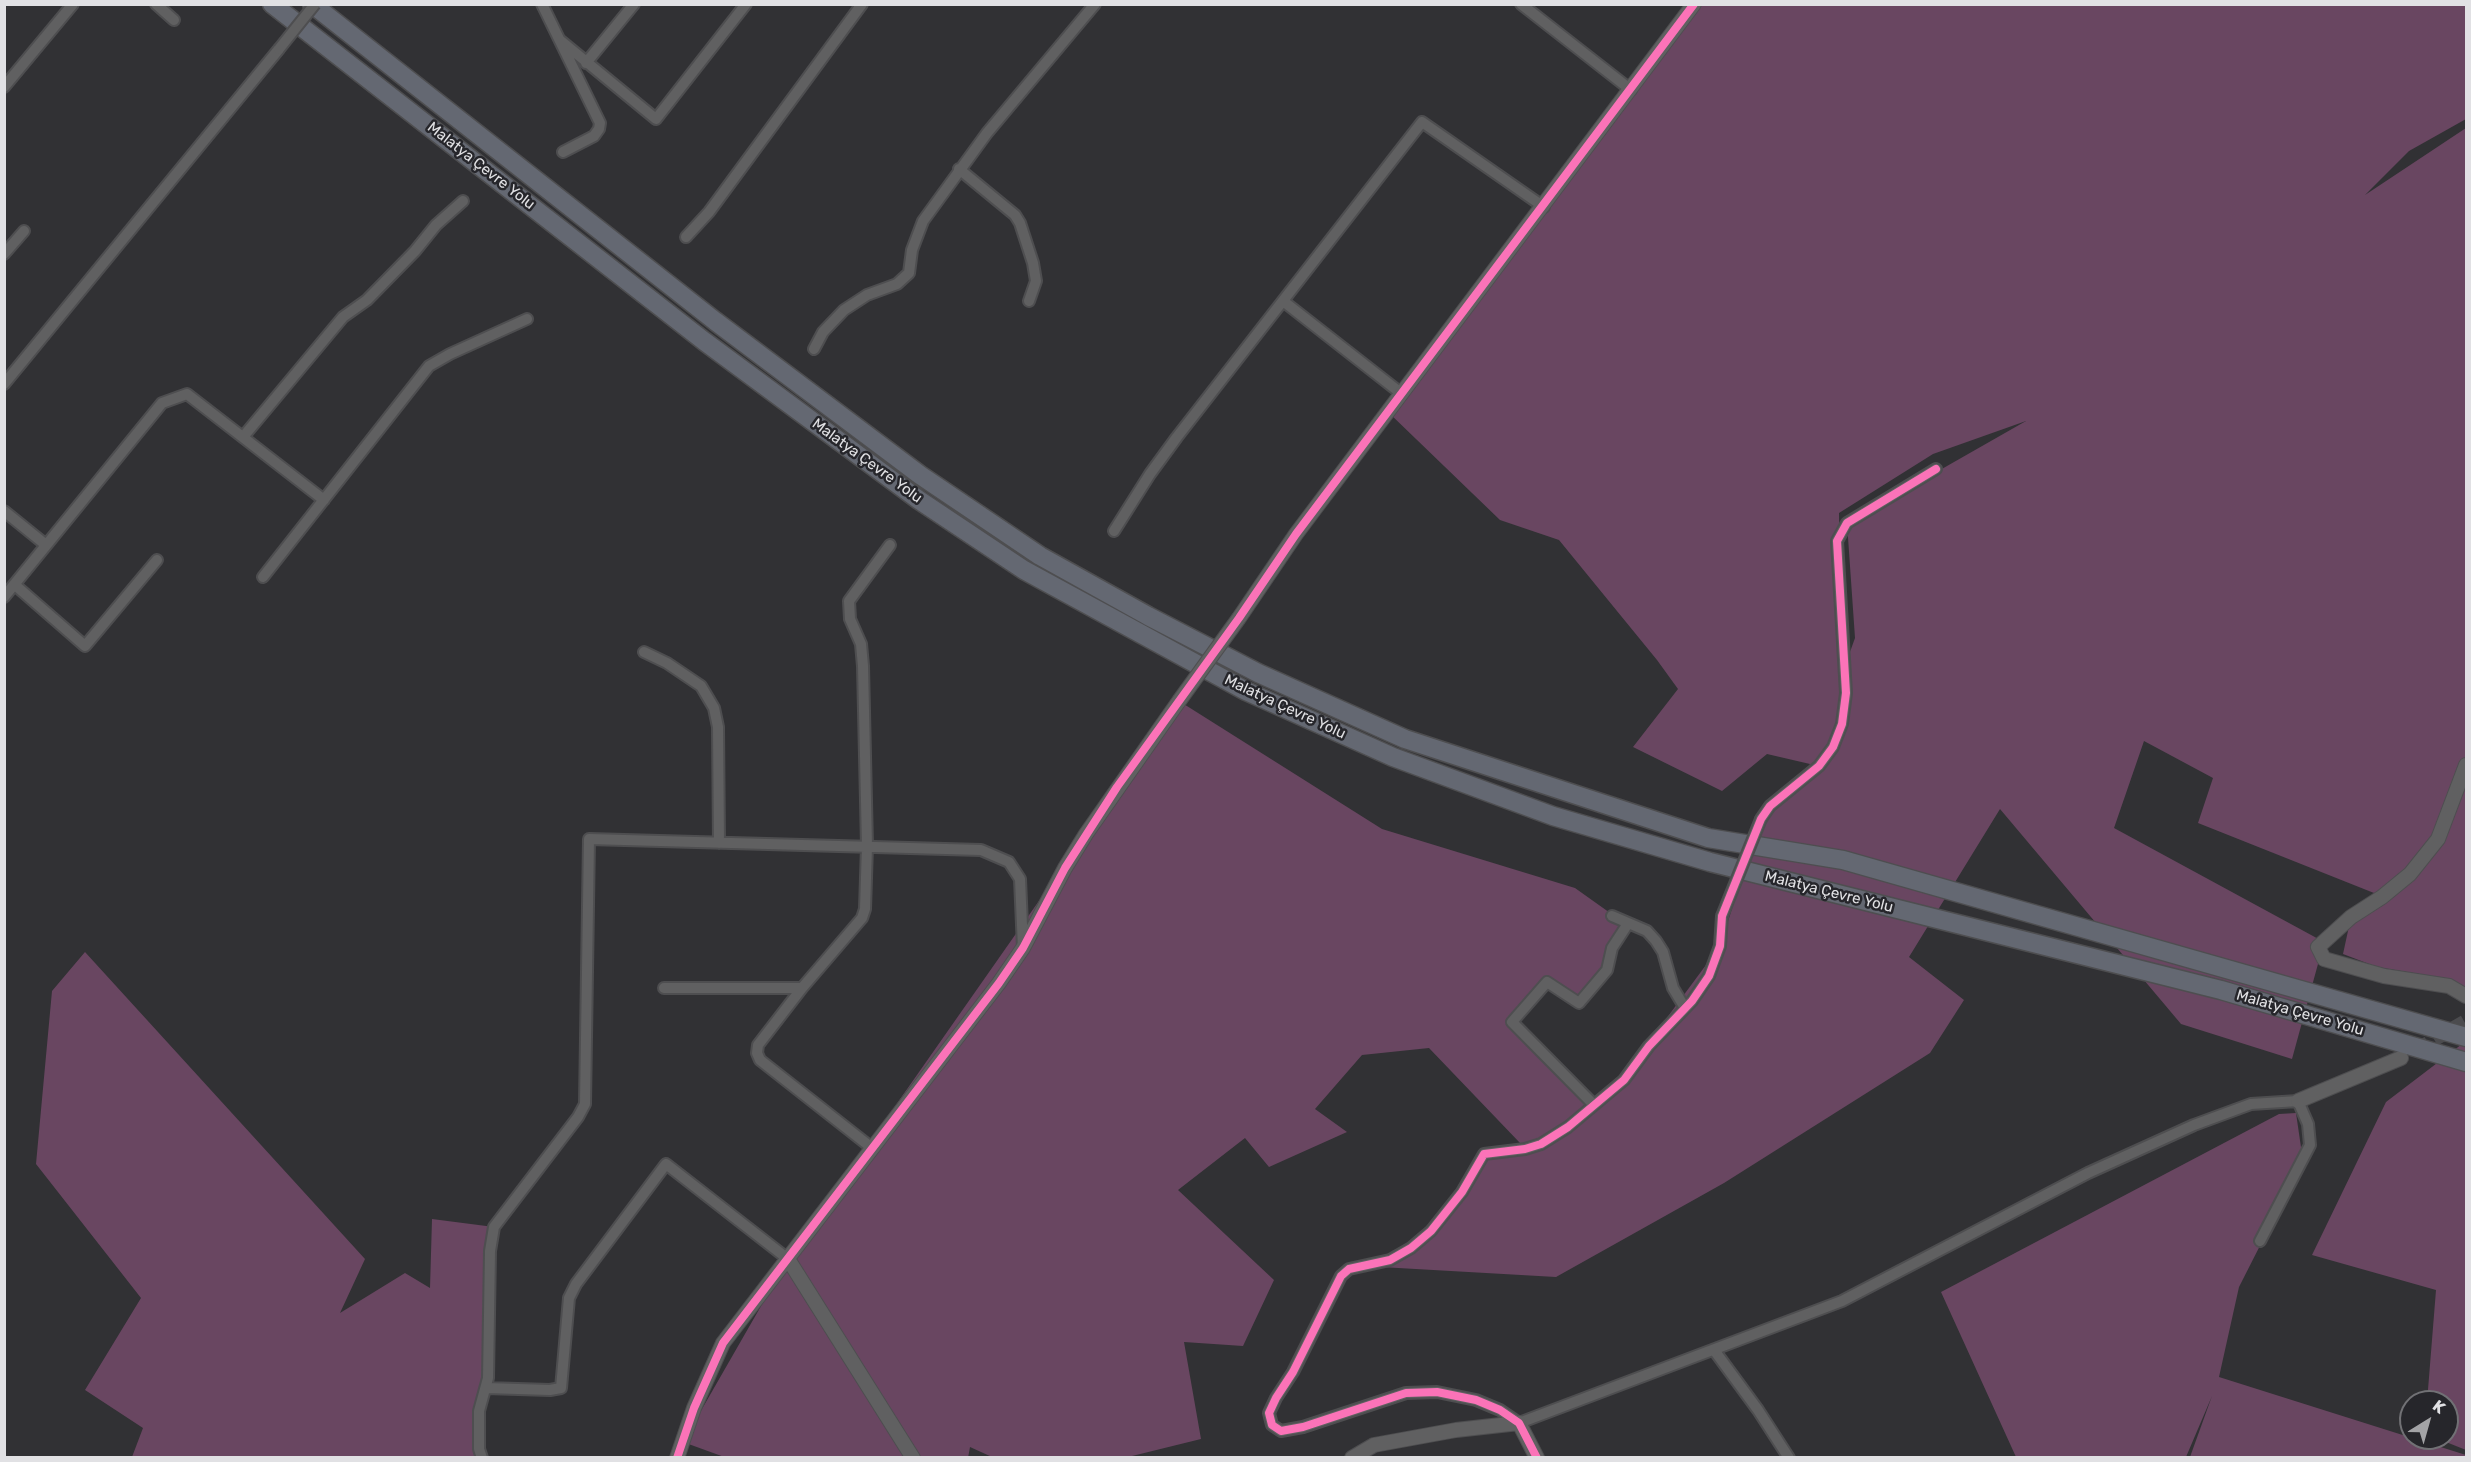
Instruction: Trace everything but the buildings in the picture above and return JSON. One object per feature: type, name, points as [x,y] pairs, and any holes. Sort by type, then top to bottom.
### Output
[{"type":"highway","name":"Malatya Çevre Yolu","points":[[273,4],[704,340],[919,500],[1024,570],[1246,691],[1393,757],[1553,816],[1710,862],[2221,990],[2466,1062]]},
{"type":"highway","name":"Malatya Çevre Yolu","points":[[313,4],[715,321],[920,475],[1040,556],[1258,673],[1405,739],[1708,838],[1843,860],[2466,1037]]},
{"type":"street","points":[[4,87],[73,4]]},
{"type":"street","points":[[156,4],[174,20]]},
{"type":"street","points":[[4,384],[279,49],[313,4]]},
{"type":"street","points":[[542,4],[600,123],[594,136],[563,152]]},
{"type":"street","points":[[586,63],[633,4]]},
{"type":"street","points":[[561,41],[656,119],[746,4]]},
{"type":"street","points":[[686,237],[709,212],[862,4]]},
{"type":"street","points":[[814,349],[823,332],[844,310],[867,295],[897,284],[909,273],[912,250],[922,221],[987,133],[1095,4]]},
{"type":"street","points":[[1521,4],[1631,90]]},
{"type":"street","points":[[677,1458],[694,1408],[723,1343],[999,983],[1023,948],[1065,868],[1086,834],[1296,534],[1544,207],[1694,4]]},
{"type":"street","points":[[1114,531],[1150,474],[1177,437],[1422,122],[1544,207]]},
{"type":"street","points":[[959,170],[1016,215],[1033,263],[1036,281],[1029,302]]},
{"type":"street","points":[[243,437],[344,317],[367,300],[415,251],[436,225],[463,201]]},
{"type":"street","points":[[4,254],[24,231]]},
{"type":"street","points":[[1283,301],[1402,394]]},
{"type":"street","points":[[263,577],[429,366],[450,354],[527,320]]},
{"type":"street","points":[[4,597],[162,402],[187,394],[324,500]]},
{"type":"street","points":[[1537,1458],[1519,1423],[1500,1410],[1476,1400],[1437,1392],[1407,1393],[1304,1427],[1281,1431],[1272,1425],[1269,1413],[1298,1363],[1341,1276],[1349,1269],[1390,1260],[1411,1248],[1431,1231],[1462,1192],[1484,1154],[1526,1149],[1541,1144],[1568,1127],[1624,1080],[1649,1046],[1685,1008],[1709,976],[1720,946],[1722,916],[1761,819],[1770,806],[1819,766],[1833,747],[1842,724],[1846,693],[1837,541],[1847,523],[1936,470]]},
{"type":"street","points":[[4,511],[46,545]]},
{"type":"street","points":[[872,1148],[760,1060],[758,1045],[802,988],[862,918],[865,909],[867,846],[863,666],[861,644],[850,619],[849,601],[890,545]]},
{"type":"street","points":[[15,585],[85,646],[157,560]]},
{"type":"street","points":[[644,652],[667,663],[701,686],[714,708],[718,727],[719,843]]},
{"type":"street","points":[[2466,765],[2447,820],[2431,847],[2409,874],[2382,897],[2350,917],[2318,947],[2324,959],[2384,976],[2449,986],[2466,996]]},
{"type":"street","points":[[482,1458],[479,1449],[479,1411],[486,1388],[490,1251],[494,1227],[578,1117],[585,1104],[589,838],[981,850],[1009,862],[1020,879],[1023,948]]},
{"type":"street","points":[[1612,916],[1627,925],[1647,931],[1656,941],[1663,952],[1673,988],[1685,1008]]},
{"type":"street","points":[[1594,1105],[1512,1022],[1547,982],[1580,1003],[1607,970],[1612,948],[1627,925]]},
{"type":"street","points":[[664,988],[802,988]]},
{"type":"street","points":[[1352,1458],[1374,1445],[1456,1430],[1519,1423],[1714,1350],[1842,1301],[2088,1173],[2194,1125],[2251,1104],[2298,1101],[2401,1058]]},
{"type":"street","points":[[2260,1241],[2310,1145],[2308,1124],[2298,1101]]},
{"type":"street","points":[[486,1388],[550,1390],[561,1388],[569,1298],[576,1284],[666,1164],[788,1259],[913,1458]]},
{"type":"street","points":[[1714,1350],[1758,1410],[1789,1458]]},
{"type":"shaded area","points":[[1697,5],[2466,5],[2466,119],[2409,151],[2365,195],[2466,128],[2466,989],[2443,978],[2377,967],[2343,954],[2351,917],[2379,895],[2198,823],[2213,778],[2144,741],[2114,828],[2324,942],[2292,1059],[2181,1024],[2000,809],[1909,957],[1964,1000],[1930,1053],[1724,1183],[1556,1277],[1363,1266],[1390,1260],[1431,1231],[1484,1154],[1510,1150],[1520,1143],[1429,1048],[1362,1055],[1315,1109],[1347,1132],[1269,1167],[1245,1138],[1178,1190],[1274,1280],[1243,1346],[1184,1342],[1201,1439],[1124,1458],[992,1457],[970,1447],[968,1458],[727,1458],[683,1442],[788,1259],[1179,701],[1382,829],[1575,888],[1627,925],[1591,989],[1579,1003],[1547,982],[1512,1022],[1591,1102],[1615,1088],[1720,946],[1761,819],[1801,783],[1810,764],[1767,754],[1722,791],[1633,747],[1678,689],[1657,660],[1559,540],[1500,520],[1388,412]],"holes":[[[2026,421],[1847,523],[1855,638],[1841,677],[1839,513],[1933,454]]]},
{"type":"shaded area","points":[[85,952],[365,1259],[340,1313],[405,1273],[430,1288],[432,1219],[494,1227],[478,1432],[482,1457],[132,1457],[143,1428],[85,1390],[141,1298],[36,1164],[52,991]]},
{"type":"shaded area","points":[[2466,1041],[2466,1450],[2459,1447],[2459,1390],[2428,1390],[2436,1290],[2312,1255],[2386,1102]]},
{"type":"shaded area","points":[[2296,1113],[2303,1161],[2239,1287],[2219,1377],[2399,1434],[2399,1450],[2450,1450],[2466,1455],[2466,1457],[2190,1457],[2212,1396],[2186,1457],[2016,1457],[1941,1292],[2279,1114]]},
{"type":"tunnel","points":[[2416,1050],[2466,1021]]},
{"type":"cycle path","points":[[677,1458],[694,1408],[723,1343],[999,983],[1023,948],[1065,868],[1117,787],[1239,618],[1296,534],[1694,4]]},
{"type":"cycle path","points":[[1537,1458],[1519,1423],[1500,1410],[1476,1400],[1437,1392],[1406,1393],[1303,1427],[1281,1431],[1272,1425],[1269,1413],[1293,1372],[1341,1276],[1349,1269],[1390,1260],[1411,1248],[1431,1231],[1462,1192],[1484,1154],[1525,1149],[1541,1144],[1568,1127],[1624,1080],[1649,1046],[1692,1001],[1709,976],[1720,946],[1722,916],[1761,819],[1770,806],[1819,766],[1833,747],[1842,724],[1846,693],[1837,541],[1847,523],[1936,469]]}]
